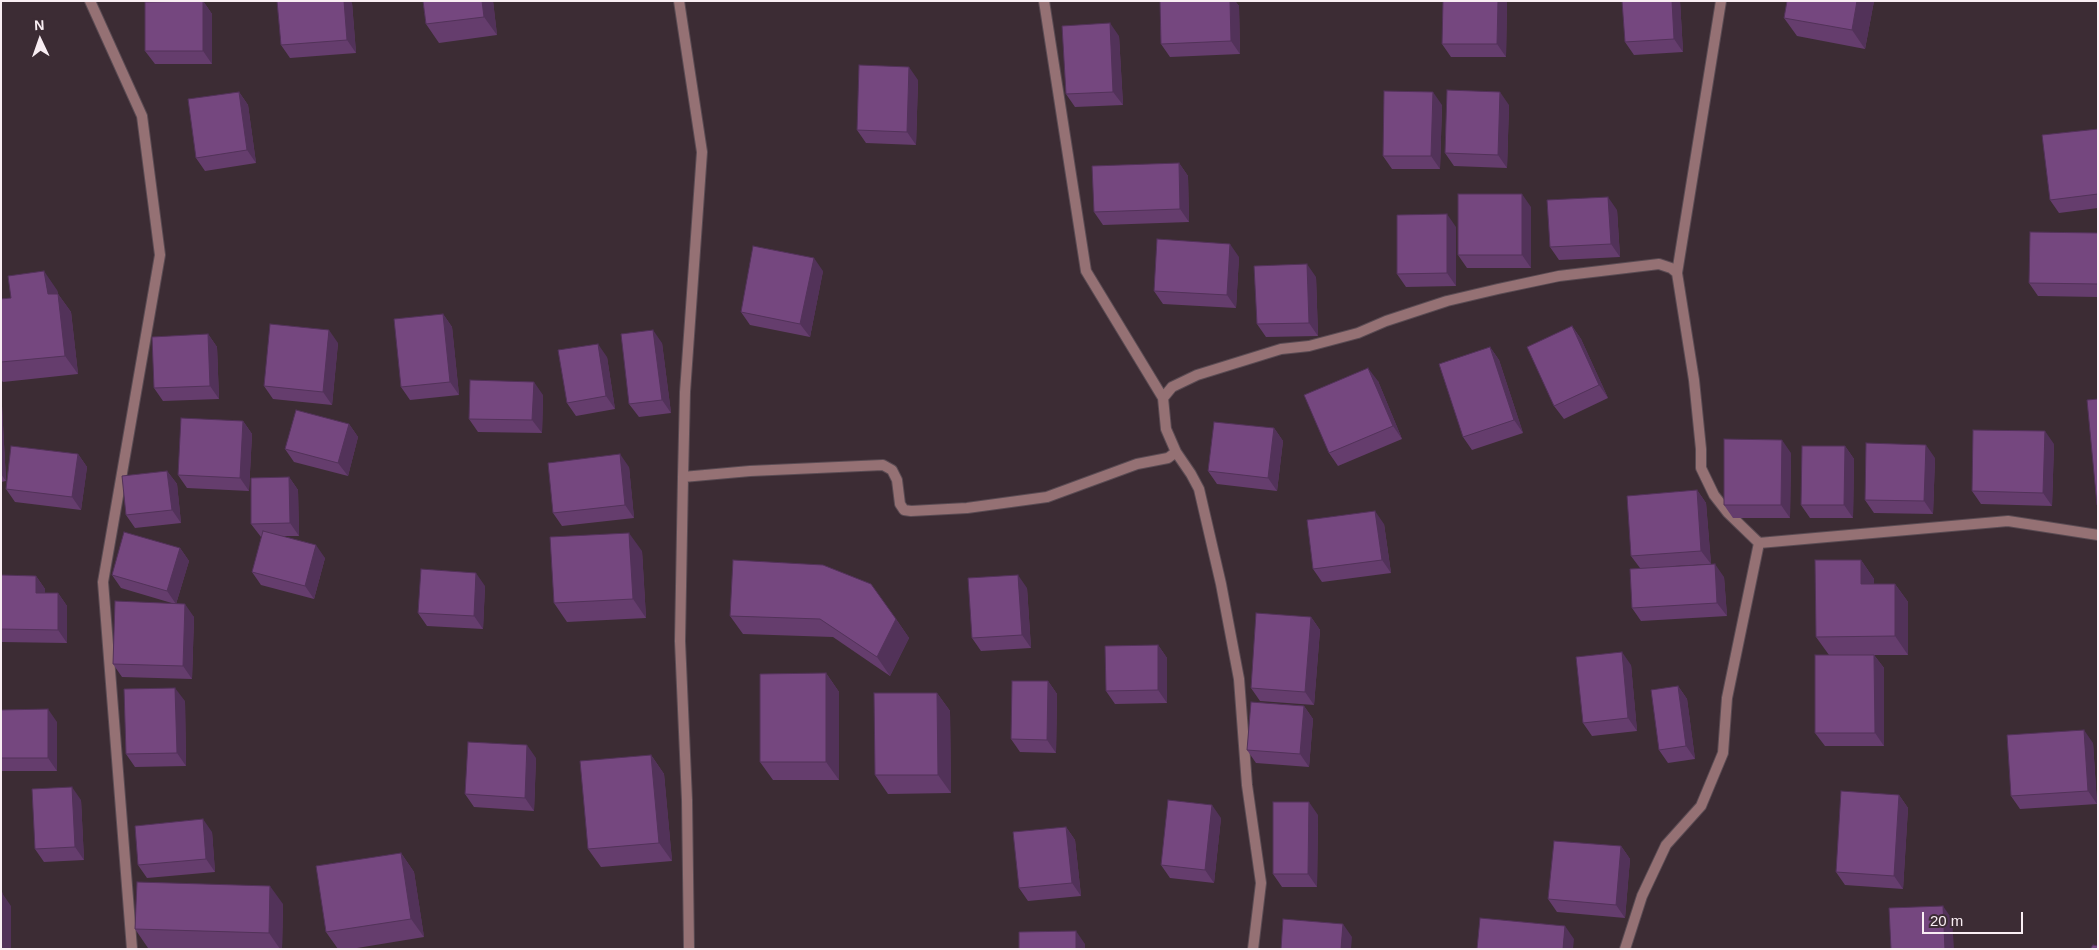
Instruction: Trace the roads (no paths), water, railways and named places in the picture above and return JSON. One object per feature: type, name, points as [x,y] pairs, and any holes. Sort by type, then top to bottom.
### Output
[{"type":"street","points":[[90,1],[142,116],[160,255],[103,582],[132,949]]},
{"type":"street","points":[[679,1],[702,152],[685,392],[680,641],[687,800],[689,949]]},
{"type":"street","points":[[1044,1],[1086,271],[1163,398],[1166,429],[1176,452],[1191,474],[1198,489],[1221,584],[1239,679],[1247,785],[1261,883],[1253,949]]},
{"type":"street","points":[[1721,1],[1677,273],[1694,380],[1701,449],[1700,468],[1714,495],[1728,513],[1759,543],[2008,521],[2098,536]]},
{"type":"street","points":[[1163,398],[1172,387],[1221,367],[1281,350],[1309,346],[1358,332],[1456,299],[1559,276],[1600,270],[1659,264],[1671,268],[1677,273]]},
{"type":"street","points":[[683,477],[750,471],[883,465],[892,470],[897,480],[900,504],[904,510],[911,512],[967,508],[1047,497],[1138,464],[1168,458],[1176,452]]},
{"type":"street","points":[[1625,949],[1642,896],[1666,845],[1700,806],[1723,753],[1727,698],[1759,543]]}]
